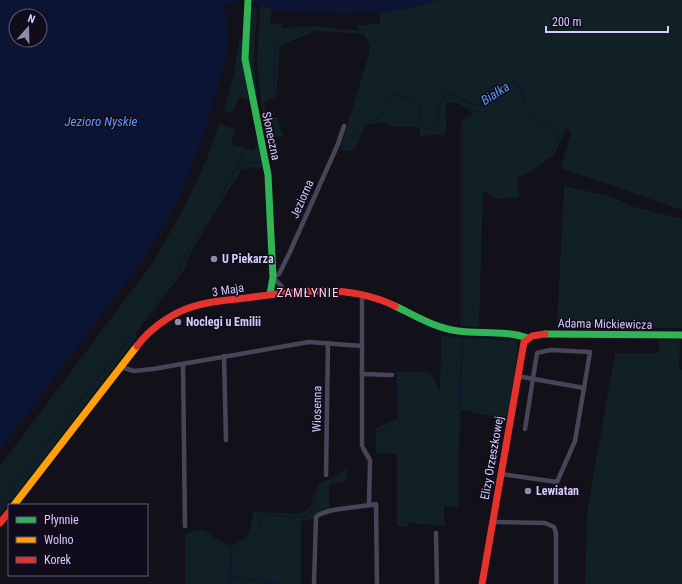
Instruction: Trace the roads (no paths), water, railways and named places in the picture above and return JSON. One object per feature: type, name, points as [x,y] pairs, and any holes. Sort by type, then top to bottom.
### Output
[{"type":"street","name":"Słoneczna","points":[[248,1],[245,59],[248,81],[266,159],[273,277],[270,294]]},
{"type":"street","name":"Jeziorna","points":[[273,277],[279,274],[338,144],[344,126]]},
{"type":"street","name":"Słoneczna","points":[[273,277],[282,287],[282,294]]},
{"type":"street","name":"3 Maja","points":[[15,504],[149,333],[167,318],[181,311],[204,304],[270,294],[333,292],[362,294],[390,303],[416,319],[442,328],[466,333],[519,334],[528,338]]},
{"type":"street","points":[[362,294],[363,447],[370,460],[369,506]]},
{"type":"street","name":"Adama Mickiewicza","points":[[528,338],[541,334],[682,335]]},
{"type":"street","name":"Elizy Orzeszkowej","points":[[482,584],[523,345],[528,338]]},
{"type":"street","points":[[121,367],[134,371],[309,342],[362,346]]},
{"type":"street","name":"Wiosenna","points":[[326,475],[328,344]]},
{"type":"street","points":[[501,474],[557,482],[575,441],[590,352],[550,350],[539,352],[525,429]]},
{"type":"street","points":[[224,356],[226,440]]},
{"type":"street","points":[[183,364],[185,526]]},
{"type":"street","points":[[362,374],[392,374]]},
{"type":"street","points":[[518,376],[584,388]]},
{"type":"street","points":[[314,584],[316,517],[319,514],[327,512],[376,504],[377,584]]},
{"type":"street","points":[[0,523],[8,513]]},
{"type":"street","points":[[493,522],[545,523],[554,527],[556,533],[556,584]]},
{"type":"street","points":[[436,533],[437,584]]},
{"type":"water","name":"Jezioro Nyskie","points":[[0,0],[239,0],[239,2],[230,3],[224,8],[228,29],[226,57],[208,122],[180,196],[148,253],[0,450]]},
{"type":"water","points":[[251,0],[438,0],[418,6],[377,13],[336,14],[273,11],[272,8],[251,2]]},
{"type":"waterway","points":[[285,30],[281,36],[276,51],[274,92],[275,94],[293,97],[296,99],[305,129]]},
{"type":"waterway","name":"Białka","points":[[340,146],[346,147],[350,145],[360,127],[381,116],[391,98],[397,94],[420,104],[420,121],[423,127],[429,129],[438,123],[438,109],[444,95],[455,96],[475,105],[481,105],[489,101],[509,82],[514,82],[520,88],[532,114],[551,128],[560,138],[542,167],[544,175]]},
{"type":"waterway","points":[[463,327],[463,125],[464,121],[485,105]]},
{"type":"waterway","name":"Białka","points":[[270,158],[293,146],[310,140],[327,139],[334,142]]},
{"type":"waterway","points":[[141,324],[179,271],[187,252],[210,218],[244,152]]},
{"type":"waterway","name":"Białka","points":[[237,169],[243,164],[260,162]]},
{"type":"waterway","name":"Białka","points":[[550,177],[585,188],[606,191],[632,203],[682,216]]},
{"type":"waterway","points":[[233,304],[298,296],[358,298]]},
{"type":"waterway","points":[[367,300],[432,331],[442,334],[473,338],[515,339]]},
{"type":"waterway","points":[[364,444],[373,435],[392,423],[398,417],[396,374],[400,313]]},
{"type":"waterway","points":[[0,503],[134,332]]},
{"type":"waterway","points":[[458,499],[462,336]]},
{"type":"waterway","points":[[148,565],[165,547],[180,540],[187,531],[196,528],[205,530],[221,545],[228,547],[242,541],[258,529],[261,526],[261,521],[266,515],[306,516],[312,510],[320,486],[329,479],[347,472],[362,448]]},
{"type":"waterway","points":[[230,584],[232,547]]},
{"type":"waterway","points":[[134,584],[134,579],[136,576]]},
{"type":"waterway","points":[[230,576],[279,584]]},
{"type":"place","name":"U Piekarza","points":[[214,259]]},
{"type":"place","name":"Noclegi u Emilii","points":[[178,322]]},
{"type":"place","name":"Lewiatan","points":[[528,491]]},
{"type":"district","name":"ZAMŁYNIE","points":[[308,292]]}]
